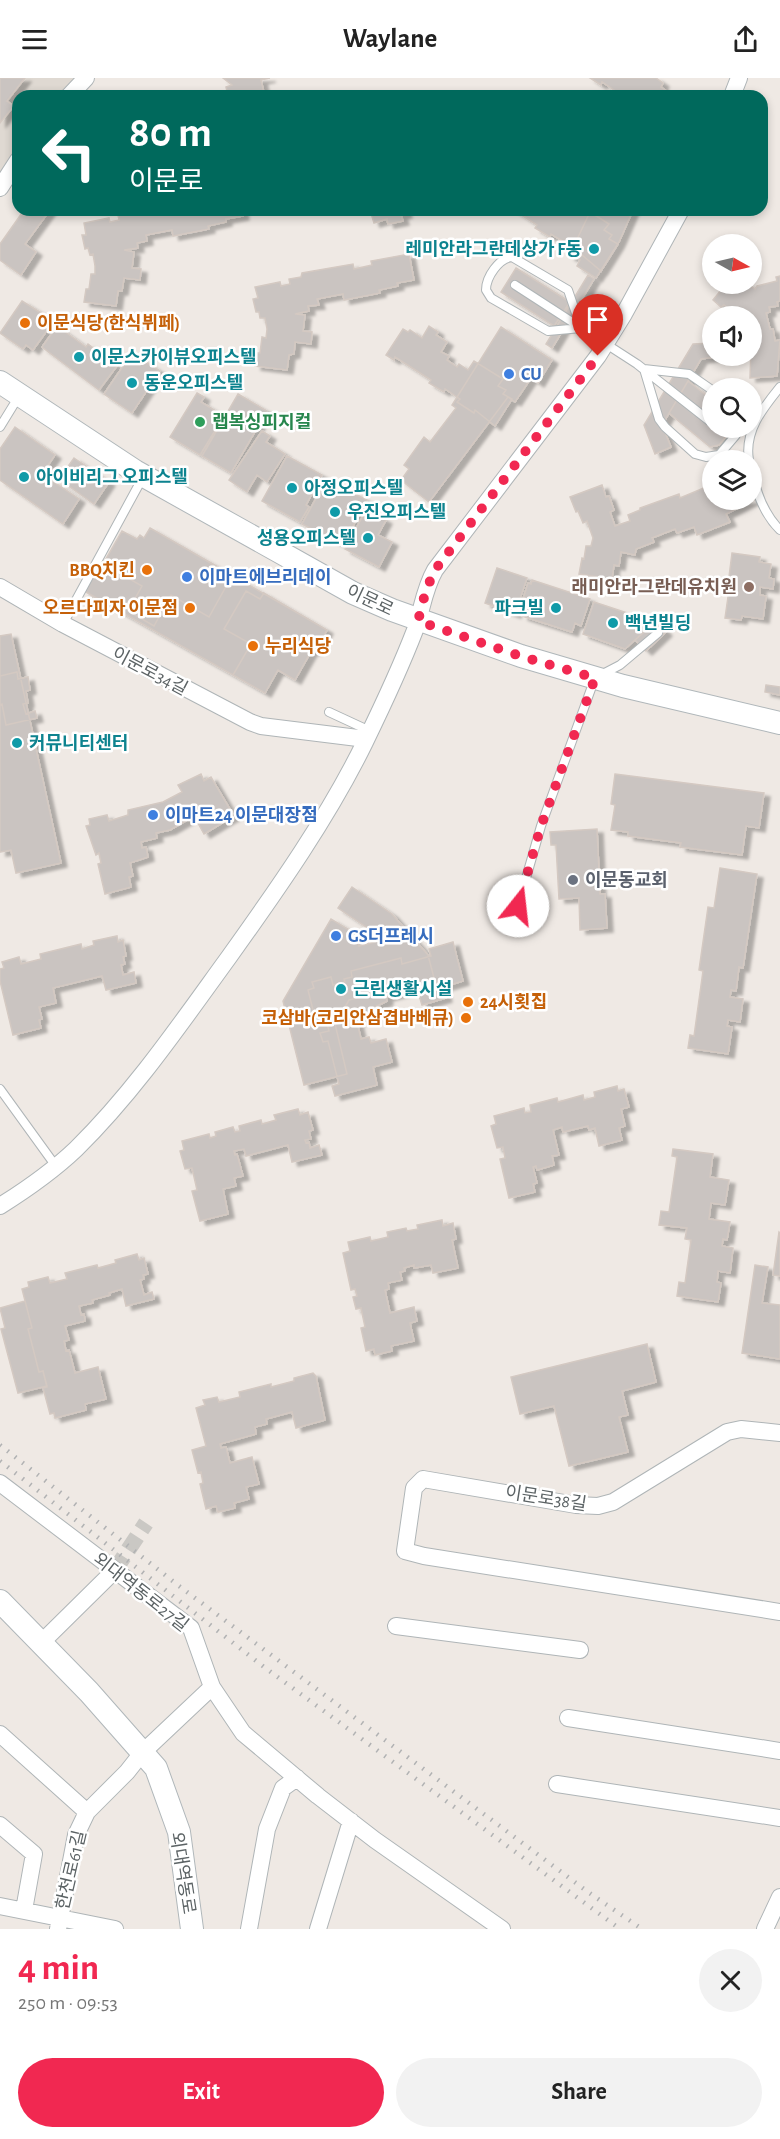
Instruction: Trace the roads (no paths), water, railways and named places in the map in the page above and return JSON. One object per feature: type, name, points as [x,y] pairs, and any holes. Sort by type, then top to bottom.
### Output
[{"type":"main road","name":"이문로","points":[[0,382],[144,475],[353,592],[418,621],[520,656],[595,678],[694,704],[780,723]]},
{"type":"main road","name":"외대역동로","points":[[0,1601],[89,1692],[156,1768],[179,1832],[192,1929]]},
{"type":"street","points":[[75,90],[86,78]]},
{"type":"street","points":[[0,188],[12,169]]},
{"type":"street","points":[[0,1206],[75,1150],[125,1095],[263,910],[309,838],[368,735],[399,673],[418,621],[426,590],[435,570],[578,385],[606,344],[678,216]]},
{"type":"street","name":"이문로34길","points":[[0,587],[63,624],[237,717],[261,726],[368,735]]},
{"type":"street","name":"이문로38길","points":[[780,1433],[741,1429],[727,1432],[613,1502],[598,1506],[576,1505],[423,1479],[414,1488],[405,1551],[424,1556],[780,1612]]},
{"type":"street","name":"외대역동로27길","points":[[0,1483],[191,1628],[212,1687],[243,1733],[351,1821],[502,1929]]},
{"type":"street","points":[[41,1643],[115,1570]]},
{"type":"street","points":[[396,1626],[580,1650]]},
{"type":"street","points":[[0,1734],[87,1812],[127,1772],[142,1753],[212,1687]]},
{"type":"street","points":[[568,1718],[780,1751]]},
{"type":"street","points":[[249,1929],[267,1829],[283,1788],[297,1778]]},
{"type":"street","points":[[557,1784],[780,1818]]},
{"type":"street","name":"한천로61길","points":[[59,1923],[76,1835],[87,1812]]},
{"type":"street","points":[[318,1929],[351,1821]]},
{"type":"street","points":[[0,1825],[34,1854],[24,1911]]},
{"type":"street","points":[[765,1929],[780,1897]]},
{"type":"street","points":[[0,1906],[24,1911],[59,1923],[115,1929]]},
{"type":"lane","points":[[516,258],[568,290],[581,328],[550,331],[544,329],[491,298],[486,290],[487,281],[503,259],[516,258]]},
{"type":"lane","points":[[515,285],[644,369],[702,415]]},
{"type":"lane","points":[[644,369],[689,374],[702,383]]},
{"type":"lane","points":[[644,369],[659,419],[695,454],[706,457],[719,455],[733,438]]},
{"type":"lane","points":[[750,450],[759,413],[780,387]]},
{"type":"lane","points":[[0,427],[20,395]]},
{"type":"lane","points":[[63,624],[144,475]]},
{"type":"lane","points":[[762,503],[772,522],[780,530]]},
{"type":"lane","points":[[518,906],[541,826],[595,678],[621,665],[658,633]]},
{"type":"lane","points":[[329,712],[368,735]]},
{"type":"lane","points":[[0,1089],[55,1165]]},
{"type":"tunnel","points":[[115,1570],[146,1523]]},
{"type":"railway","points":[[0,1445],[179,1586],[588,1892],[642,1929]]},
{"type":"railway","points":[[0,1461],[264,1667],[620,1929]]},
{"type":"place","name":"레미안라그란데상가 F동","points":[[594,249]]},
{"type":"place","name":"이문식당(한식뷔페)","points":[[25,323]]},
{"type":"place","name":"이문스카이뷰오피스텔","points":[[79,357]]},
{"type":"place","name":"CU","points":[[509,374]]},
{"type":"place","name":"동운오피스텔","points":[[132,383]]},
{"type":"place","name":"랩복싱피지컬","points":[[200,422]]},
{"type":"place","name":"아이비리그 오피스텔","points":[[24,477]]},
{"type":"place","name":"아정오피스텔","points":[[292,488]]},
{"type":"place","name":"우진오피스텔","points":[[335,512]]},
{"type":"place","name":"성용오피스텔","points":[[368,538]]},
{"type":"place","name":"BBQ치킨","points":[[147,570]]},
{"type":"place","name":"이마트에브리데이","points":[[187,577]]},
{"type":"place","name":"래미안라그란데유치원","points":[[749,587]]},
{"type":"place","name":"오르다피자 이문점","points":[[190,608]]},
{"type":"place","name":"파크빌","points":[[556,608]]},
{"type":"place","name":"백년빌딩","points":[[613,623]]},
{"type":"place","name":"누리식당","points":[[253,646]]},
{"type":"place","name":"커뮤니티센터","points":[[17,743]]},
{"type":"place","name":"이마트24 이문대장점","points":[[153,815]]},
{"type":"place","name":"이문동교회","points":[[573,880]]},
{"type":"place","name":"GS더프레시","points":[[336,936]]},
{"type":"place","name":"근린생활시설","points":[[341,989]]},
{"type":"place","name":"24시횟집","points":[[468,1002]]},
{"type":"place","name":"코삼바(코리안삼겹바베큐)","points":[[466,1018]]}]
